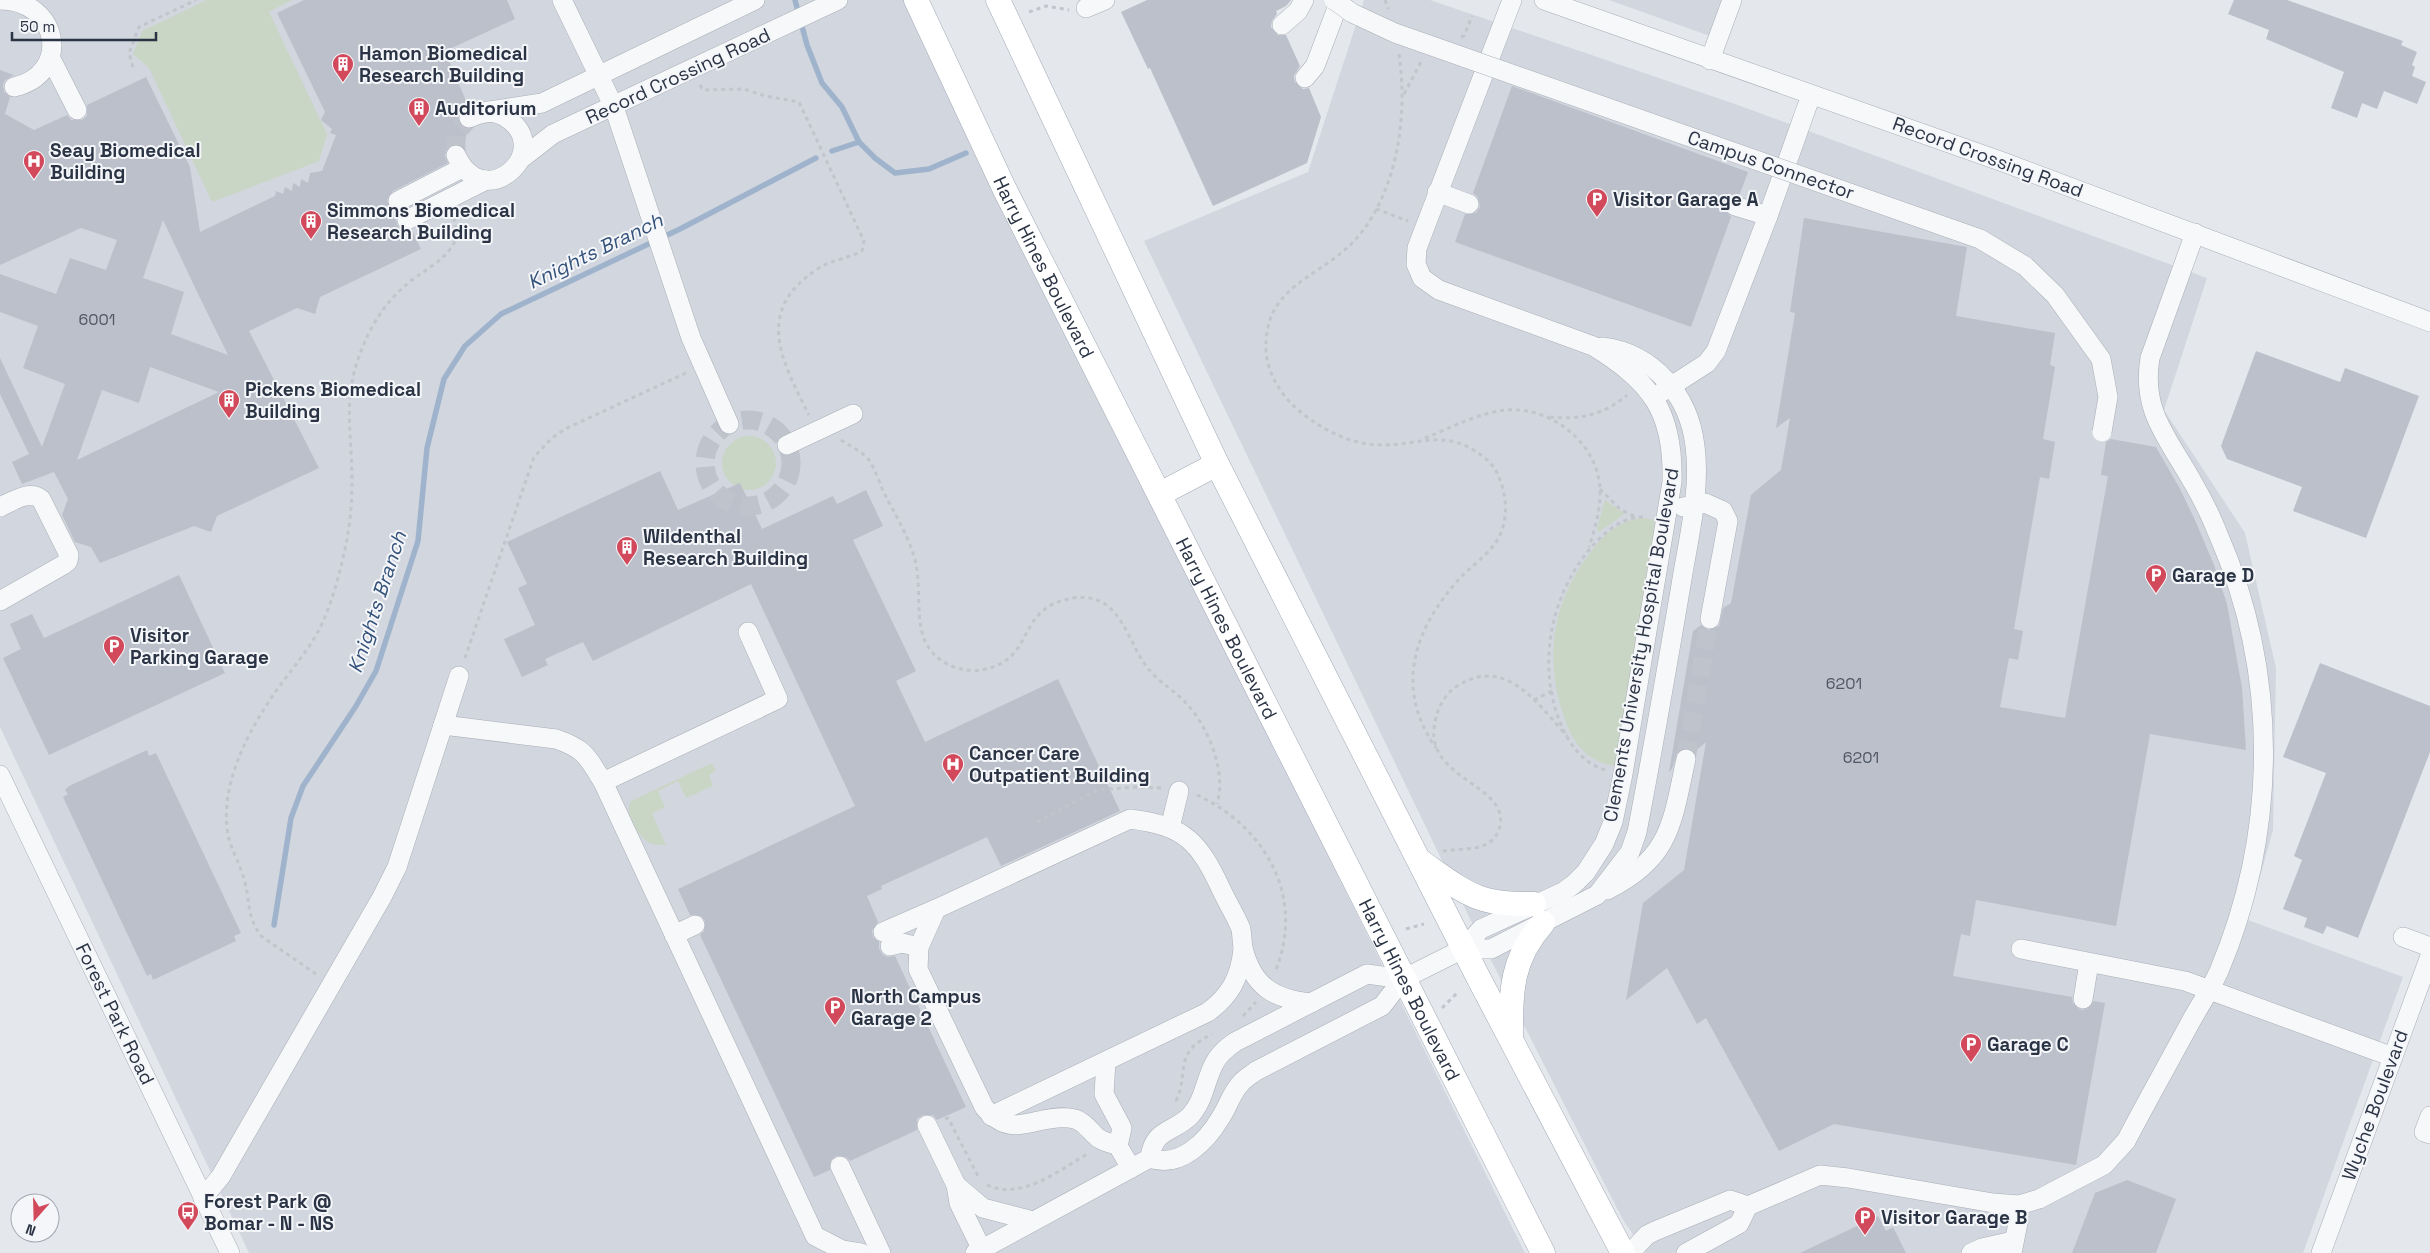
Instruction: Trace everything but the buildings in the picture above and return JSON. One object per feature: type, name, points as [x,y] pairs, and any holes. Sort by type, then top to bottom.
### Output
[{"type":"main road","name":"Harry Hines Boulevard","points":[[916,0],[1006,190],[1373,913],[1403,979],[1543,1253]]},
{"type":"main road","points":[[998,0],[1217,464],[1428,856],[1463,949],[1623,1253]]},
{"type":"main road","points":[[1160,494],[1217,464]]},
{"type":"main road","points":[[1428,856],[1454,884],[1480,898],[1539,914],[1516,969],[1511,993],[1511,1040]]},
{"type":"street","points":[[0,0],[14,0],[27,4],[39,12],[47,23]]},
{"type":"street","points":[[14,87],[25,84],[38,76],[47,65],[50,57],[51,36],[47,23],[46,0]]},
{"type":"street","points":[[562,0],[614,106],[690,338],[729,424]]},
{"type":"street","name":"Record Crossing Road","points":[[522,158],[523,140],[515,124],[501,113],[476,115],[542,103],[755,0]]},
{"type":"street","points":[[1079,10],[1105,0]]},
{"type":"street","points":[[1282,25],[1298,11],[1304,0]]},
{"type":"street","name":"Campus Connector","points":[[1334,0],[1352,13],[1395,33],[1980,239],[2026,266],[2055,294],[2101,359],[2108,397],[2102,432]]},
{"type":"street","points":[[1305,78],[1315,66],[1340,0]]},
{"type":"street","points":[[1512,0],[1437,192],[1417,248],[1416,264],[1422,278],[1439,290],[1593,346],[1622,365],[1655,397],[1672,384],[1707,363],[1716,351],[1768,216],[1810,95]]},
{"type":"street","name":"Record Crossing Road","points":[[1544,0],[1994,159],[2430,322]]},
{"type":"street","points":[[1710,60],[1732,0]]},
{"type":"street","name":"Record Crossing Road","points":[[407,220],[486,180],[495,180],[511,172],[522,158],[553,134],[833,3]]},
{"type":"street","points":[[50,57],[77,110]]},
{"type":"street","points":[[398,201],[459,162],[477,178],[486,180]]},
{"type":"street","points":[[1437,192],[1469,204]]},
{"type":"street","points":[[1736,206],[1768,216]]},
{"type":"street","points":[[1686,1253],[1739,1224],[1748,1206],[1820,1176],[1848,1178],[1993,1203],[2019,1205],[2039,1199],[2104,1165],[2114,1156],[2126,1141],[2210,989],[2230,941],[2249,880],[2261,810],[2264,738],[2259,676],[2250,628],[2226,552],[2195,501],[2154,418],[2148,396],[2147,375],[2150,358],[2195,233]]},
{"type":"street","points":[[1593,346],[1620,349],[1638,357],[1672,384]]},
{"type":"street","name":"Clements University Hospital Boulevard","points":[[1463,949],[1481,929],[1539,914],[1597,895],[1630,852],[1637,832],[1665,683],[1694,504],[1696,446],[1690,423],[1672,384]]},
{"type":"street","name":"Clements University Hospital Boulevard","points":[[1539,914],[1574,884],[1596,857],[1609,834],[1623,774],[1660,514],[1672,482],[1673,455],[1670,435],[1655,397]]},
{"type":"street","points":[[787,445],[853,414]]},
{"type":"street","points":[[0,506],[30,494],[36,495],[41,499],[69,555],[68,561],[63,565],[2,594]]},
{"type":"street","points":[[1660,514],[1694,504],[1705,503],[1724,511],[1728,521],[1710,619]]},
{"type":"street","points":[[603,782],[778,699],[748,632]]},
{"type":"street","points":[[203,1198],[221,1176],[332,985],[397,867],[459,676]]},
{"type":"street","points":[[442,725],[556,739],[572,744],[586,754],[603,782],[815,1236],[842,1250],[861,1253]]},
{"type":"street","points":[[1597,895],[1635,874],[1660,849],[1674,811],[1686,759]]},
{"type":"street","name":"Forest Park Road","points":[[0,775],[230,1253]]},
{"type":"street","points":[[1170,828],[1179,791]]},
{"type":"street","points":[[919,947],[887,939],[936,908],[1130,819],[1170,828],[1182,834],[1197,846],[1209,862],[1241,930],[1244,949],[1257,980],[1266,989],[1290,1001],[1312,1003]]},
{"type":"street","points":[[936,908],[919,947],[918,969],[984,1107],[991,1116],[1009,1125],[1070,1118],[1086,1124],[1098,1139],[1118,1146],[1131,1168]]},
{"type":"street","points":[[674,935],[695,925]]},
{"type":"street","points":[[2403,937],[2430,947]]},
{"type":"street","points":[[991,1116],[1208,1012],[1222,1002],[1238,978],[1244,949]]},
{"type":"street","points":[[935,1121],[956,1185],[959,1203],[979,1251],[1150,1158],[1159,1161],[1170,1161],[1192,1150],[1207,1137],[1241,1082],[1256,1071],[1382,1006],[1403,979],[1463,949]]},
{"type":"street","points":[[2021,949],[2185,981],[2393,1057]]},
{"type":"street","name":"Wyche Boulevard","points":[[2321,1253],[2430,956]]},
{"type":"street","points":[[2083,999],[2089,963]]},
{"type":"street","points":[[1150,1158],[1151,1146],[1159,1135],[1189,1116],[1198,1104],[1214,1064],[1222,1051],[1235,1042],[1367,974],[1403,979]]},
{"type":"street","points":[[1106,1062],[1103,1083],[1104,1094],[1122,1128],[1118,1146]]},
{"type":"street","points":[[2430,1116],[2424,1132],[2430,1134]]},
{"type":"street","points":[[840,1166],[881,1253]]},
{"type":"street","points":[[956,1185],[983,1208],[1033,1221]]},
{"type":"street","points":[[1630,1253],[1647,1236],[1655,1231],[1730,1200],[1748,1206]]},
{"type":"street","points":[[1971,1253],[1982,1248],[2008,1246],[2019,1218],[2019,1205]]},
{"type":"path","points":[[133,67],[129,53],[139,27],[196,0]]},
{"type":"path","points":[[1385,0],[1388,11]]},
{"type":"path","points":[[1028,12],[1046,6],[1079,10]]},
{"type":"path","points":[[1398,45],[1403,96],[1392,170],[1376,209],[1358,237],[1342,254],[1296,283],[1279,303],[1268,327],[1266,353],[1273,378],[1288,401],[1314,424],[1340,437],[1366,443],[1383,445],[1442,438],[1463,443],[1482,455],[1496,471],[1504,492],[1506,514],[1500,535],[1488,553],[1447,594],[1434,611],[1418,644],[1414,661],[1414,698],[1425,732],[1451,769],[1489,797],[1497,806],[1500,816],[1497,834],[1491,842],[1483,847],[1428,856]]},
{"type":"path","points":[[699,84],[703,90],[744,89],[765,96],[799,102],[864,241],[864,247],[857,254],[825,264],[802,282],[784,304],[778,330],[780,351],[810,418]]},
{"type":"path","points":[[1376,209],[1425,227]]},
{"type":"path","points":[[332,985],[261,936],[255,928],[250,918],[246,885],[228,836],[227,806],[232,782],[250,731],[311,644],[331,602],[339,577],[346,546],[352,491],[348,416],[350,390],[363,345],[373,325],[389,302],[404,286],[448,252],[456,236],[453,212]]},
{"type":"path","points":[[459,676],[529,468],[538,452],[552,438],[566,429],[702,366]]},
{"type":"path","points":[[1547,417],[1571,419],[1588,416],[1611,407],[1629,392]]},
{"type":"path","points":[[1420,440],[1482,416],[1508,410],[1534,413],[1560,423],[1582,444],[1593,462],[1600,489],[1599,513],[1588,550],[1563,590],[1556,609],[1549,648],[1552,691],[1560,722],[1567,736],[1574,748],[1585,760],[1595,767],[1613,772]]},
{"type":"path","points":[[868,460],[914,555],[919,586],[919,627],[929,649],[948,664],[960,669],[983,670],[994,667],[1014,655],[1040,614],[1056,602],[1076,598],[1094,600],[1103,604],[1119,617],[1137,652],[1152,674],[1184,701],[1208,736],[1217,765],[1219,781],[1217,804]]},
{"type":"path","points":[[1600,489],[1609,501],[1621,510],[1634,516]]},
{"type":"path","points":[[1588,550],[1619,522],[1634,516],[1660,514]]},
{"type":"path","points":[[1436,748],[1434,732],[1439,706],[1453,688],[1477,677],[1500,678],[1512,682],[1534,700],[1567,736]]},
{"type":"path","points":[[1534,700],[1552,691]]},
{"type":"path","points":[[1037,822],[1097,790],[1136,787],[1164,788],[1193,794],[1217,804],[1242,824],[1266,853],[1280,886],[1285,904],[1284,945],[1272,979]]},
{"type":"path","points":[[1406,929],[1424,924]]},
{"type":"path","points":[[1439,1009],[1458,992]]},
{"type":"path","points":[[935,1121],[948,1118],[978,1178],[996,1189],[1016,1191],[1028,1187],[1091,1152]]},
{"type":"shaded area","points":[[0,0],[904,0],[1525,1253],[249,1253],[0,727]]},
{"type":"shaded area","points":[[1364,0],[1430,0],[1735,104],[2207,278],[2164,410],[2245,533],[2276,668],[2273,830],[2248,920],[2403,977],[2303,1253],[1646,1253],[1623,1220],[1472,923],[1144,241],[1308,172]]},
{"type":"shaded area","points":[[1609,0],[1723,0],[1710,36]]},
{"type":"green space","points":[[207,0],[292,0],[269,12],[327,134],[319,161],[212,202],[149,68],[133,54],[142,31]]},
{"type":"green space","points":[[749,436],[759,438],[768,444],[774,453],[776,463],[774,473],[768,482],[759,488],[749,490],[739,488],[730,482],[724,473],[722,463],[724,453],[730,444],[739,438]]},
{"type":"green space","points":[[1605,500],[1624,513],[1599,532],[1597,529]]},
{"type":"green space","points":[[1641,518],[1658,520],[1615,766],[1605,764],[1588,755],[1570,733],[1557,692],[1553,650],[1560,610],[1577,571],[1600,540],[1612,530],[1626,522]]},
{"type":"green space","points":[[712,763],[716,771],[709,775],[713,786],[686,798],[678,781],[658,791],[665,807],[652,814],[666,845],[654,844],[645,840],[630,818],[629,806],[631,801]]},
{"type":"waterway","points":[[795,0],[807,45],[822,83],[842,107],[859,142]]},
{"type":"waterway","name":"Knights Branch","points":[[832,151],[859,142],[875,158],[895,173],[929,169],[966,153]]},
{"type":"waterway","name":"Knights Branch","points":[[274,925],[291,818],[303,786],[356,706],[376,671],[418,541],[427,448],[444,379],[465,346],[501,314],[680,229],[816,158]]},
{"type":"tunnel","points":[[456,155],[456,134],[469,118]]},
{"type":"tunnel","points":[[740,420],[756,420],[765,423],[779,432],[788,446],[791,463],[788,480],[779,494],[765,503],[756,506],[740,506],[724,499],[712,487],[705,471],[705,455],[712,439],[724,427],[740,420]]},
{"type":"tunnel","points":[[1686,759],[1710,619]]},
{"type":"place","name":"Hamon Biomedical Research Building","points":[[343,83]]},
{"type":"place","name":"Auditorium","points":[[419,127]]},
{"type":"place","name":"Seay Biomedical Building","points":[[34,180]]},
{"type":"place","name":"Visitor Garage A","points":[[1597,218]]},
{"type":"place","name":"Simmons Biomedical Research Building","points":[[311,240]]},
{"type":"place","name":"Pickens Biomedical Building","points":[[229,419]]},
{"type":"place","name":"Wildenthal Research Building","points":[[627,566]]},
{"type":"place","name":"Garage D","points":[[2156,594]]},
{"type":"place","name":"Visitor Parking Garage","points":[[114,665]]},
{"type":"place","name":"Cancer Care Outpatient Building","points":[[953,783]]},
{"type":"place","name":"North Campus Garage 2","points":[[835,1026]]},
{"type":"place","name":"Garage C","points":[[1971,1063]]},
{"type":"place","name":"Forest Park @ Bomar - N - NS","points":[[188,1231]]},
{"type":"place","name":"Visitor Garage B","points":[[1865,1236]]}]
